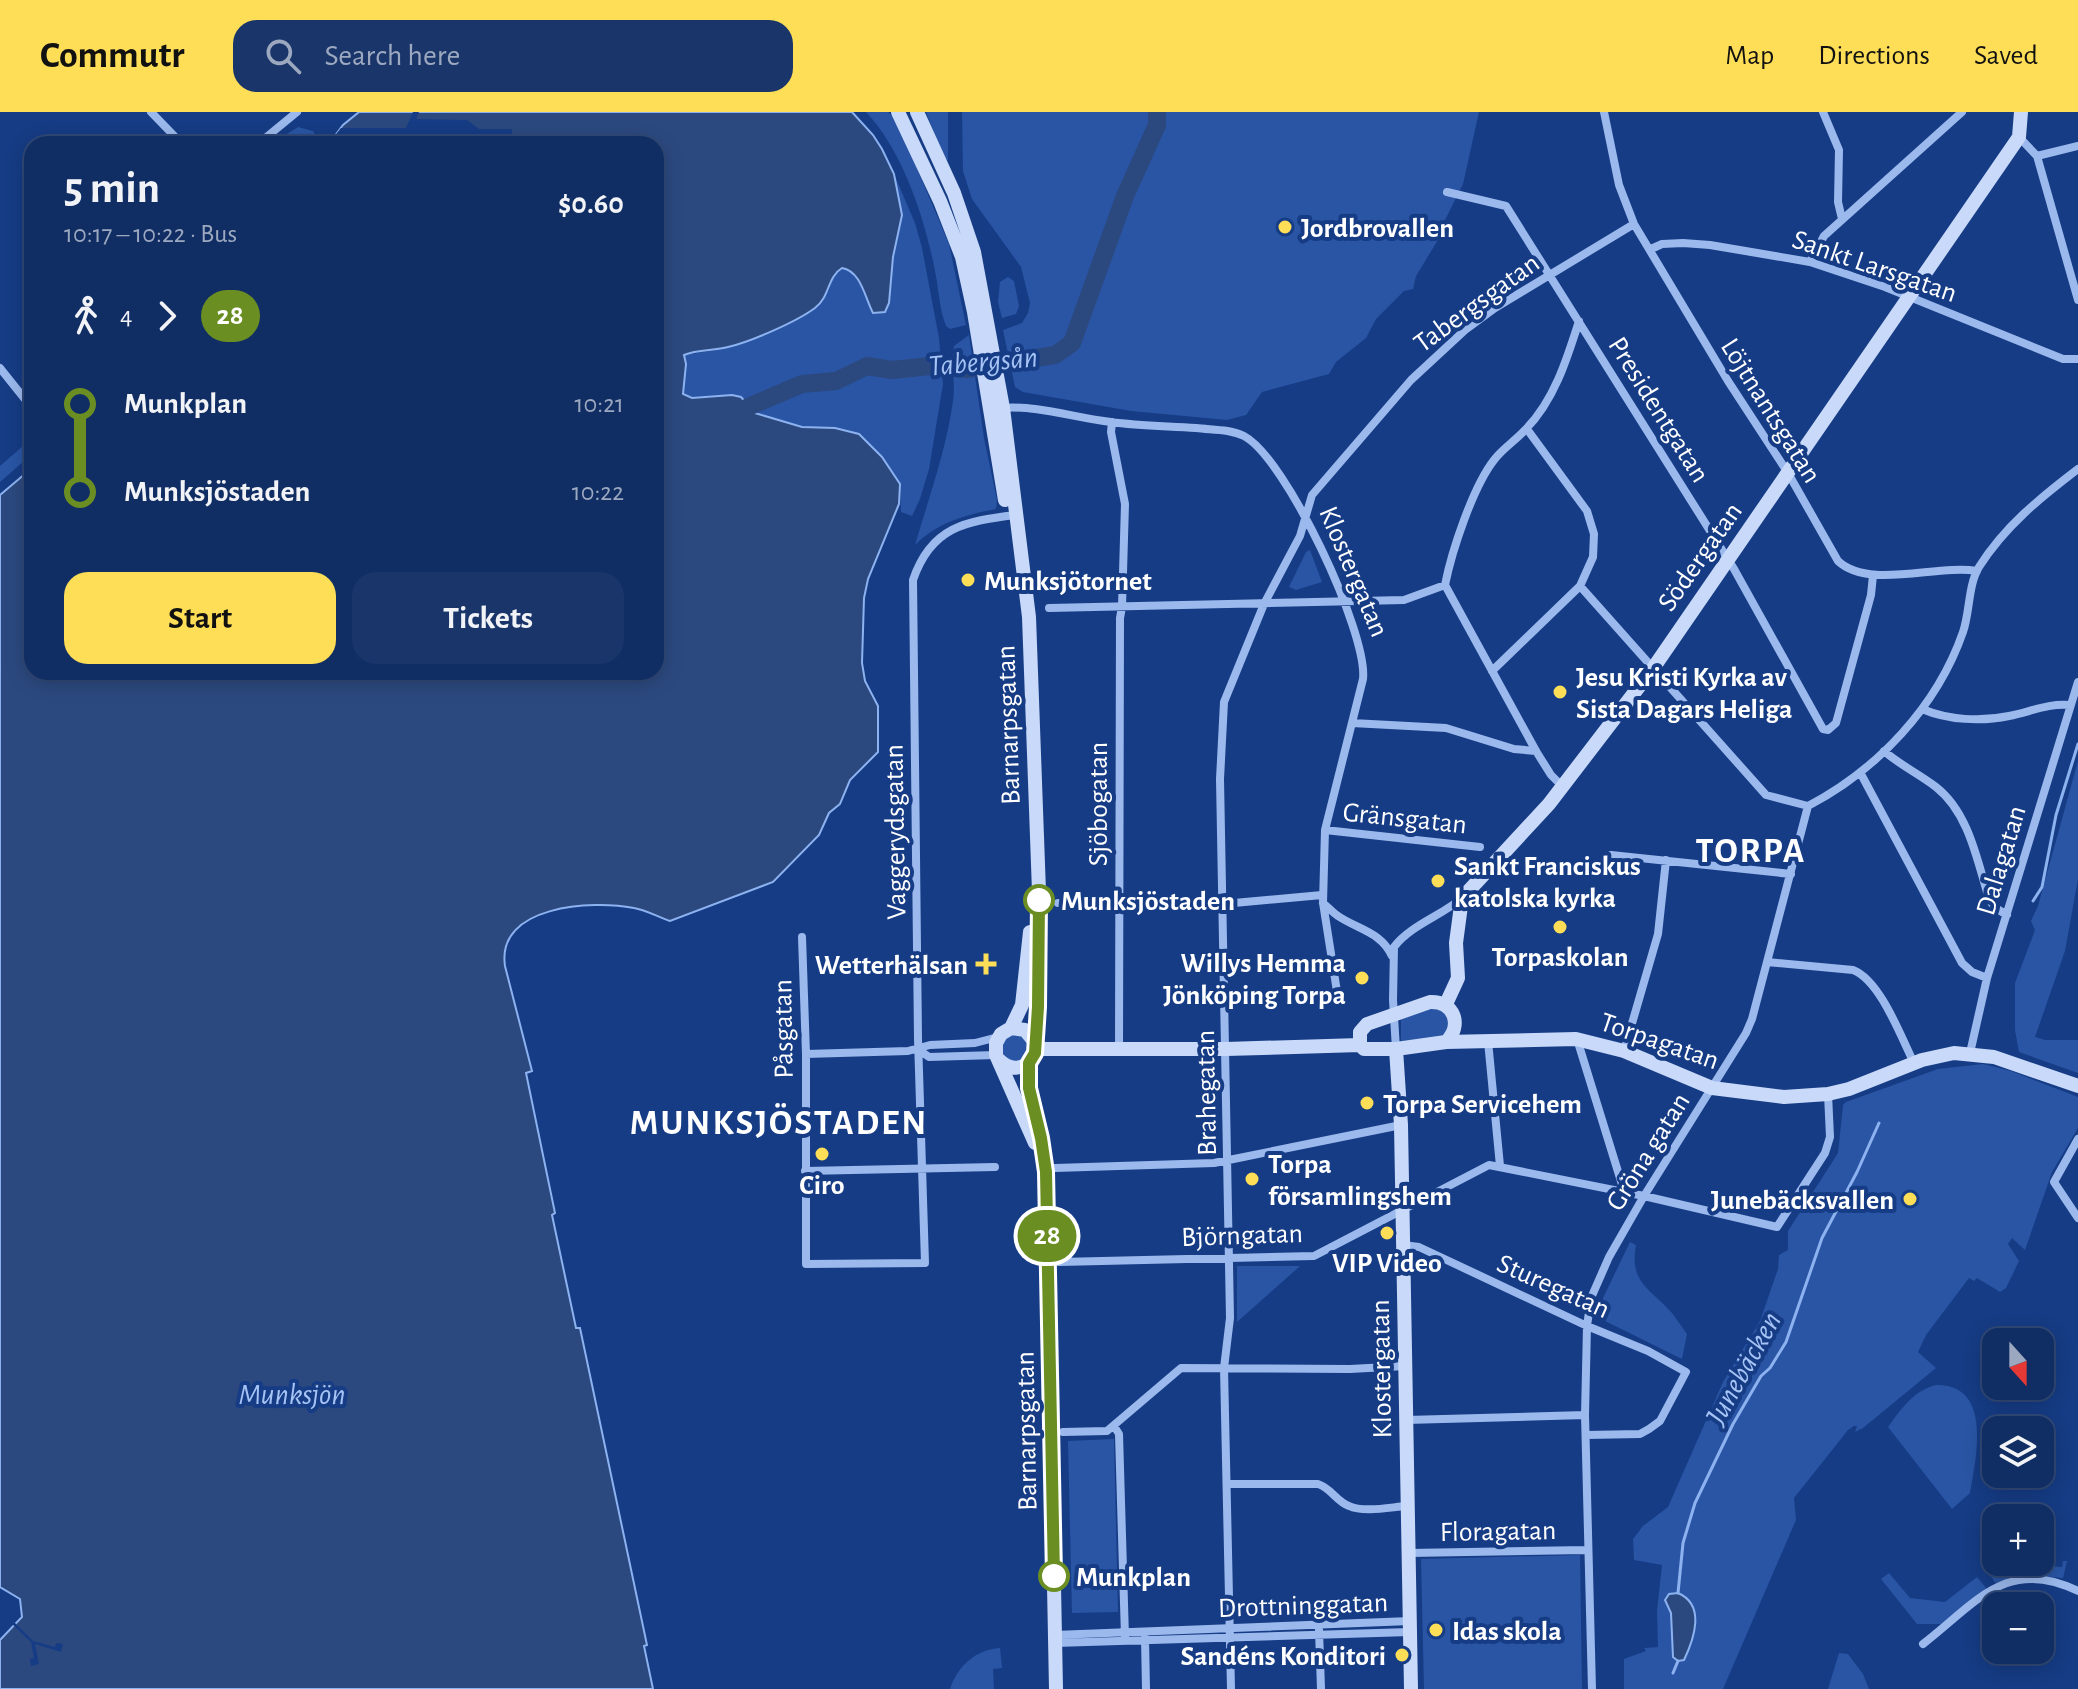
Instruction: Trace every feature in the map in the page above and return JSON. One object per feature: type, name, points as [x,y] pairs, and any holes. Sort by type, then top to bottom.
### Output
[{"type":"street","points":[[151,112],[174,136]]},
{"type":"street","points":[[268,136],[297,112]]},
{"type":"street","points":[[898,112],[940,201],[962,257],[986,348]]},
{"type":"street","points":[[917,112],[954,193],[974,252],[986,348]]},
{"type":"street","name":"Löjtnantsgatan","points":[[1604,112],[1619,185],[1634,224],[1728,381],[1788,473],[1838,561],[1844,566],[1873,575]]},
{"type":"street","points":[[1823,112],[1839,150],[1838,202],[1842,219]]},
{"type":"street","points":[[1810,262],[1824,236],[1962,112]]},
{"type":"street","points":[[2021,112],[2019,137],[2037,156],[2078,300]]},
{"type":"street","name":"Södergatan","points":[[1462,898],[1563,787],[1654,667],[2019,137]]},
{"type":"street","points":[[2037,156],[2078,146]]},
{"type":"street","name":"Presidentgatan","points":[[1447,192],[1506,206],[1728,560],[1821,726],[1828,730],[1836,723],[1871,595],[1873,575]]},
{"type":"street","name":"Tabergsgatan","points":[[1305,514],[1312,495],[1432,359],[1485,316],[1634,224]]},
{"type":"street","name":"Sankt Larsgatan","points":[[1651,249],[1662,244],[1710,245],[1810,262],[1909,297],[2063,359],[2078,359]]},
{"type":"street","points":[[1563,787],[1536,751],[1445,585],[1466,518],[1484,476],[1503,450],[1527,429],[1557,383],[1579,321]]},
{"type":"street","name":"Barnarpsgatan","points":[[986,348],[1029,617],[1040,919],[1038,1007],[1029,1088],[1050,1170],[1056,1689]]},
{"type":"street","points":[[0,368],[24,398]]},
{"type":"street","name":"Klostergatan","points":[[996,409],[1020,406],[1112,422],[1231,431],[1244,436],[1269,457],[1305,514],[1364,660],[1363,679],[1325,830],[1323,899],[1338,998]]},
{"type":"street","name":"Sjöbogatan","points":[[1112,422],[1111,432],[1125,504],[1119,682],[1119,1050]]},
{"type":"street","points":[[1492,671],[1580,586],[1593,557],[1592,523],[1582,502],[1527,429]]},
{"type":"street","points":[[1580,586],[1766,795],[1808,806],[1861,774],[1922,709],[1954,655],[1963,633],[1977,571],[2024,512],[2078,469]]},
{"type":"street","name":"Brahegatan","points":[[1231,1689],[1224,1368],[1230,1318],[1220,779],[1224,702],[1264,604],[1300,536],[1305,514]]},
{"type":"street","name":"Barnarpsgatan","points":[[1011,1028],[1022,1005],[1029,951],[1030,904],[1021,597],[1012,516]]},
{"type":"street","name":"Vaggerydsgatan","points":[[806,1264],[925,1263],[913,580],[922,558],[946,533],[964,524],[1012,516]]},
{"type":"street","points":[[1873,575],[1977,571]]},
{"type":"street","points":[[1049,608],[1404,600],[1445,585]]},
{"type":"street","name":"Dalagatan","points":[[1970,1053],[1987,978],[2078,682]]},
{"type":"street","points":[[1922,709],[1951,717],[1989,719],[2056,704],[2070,705]]},
{"type":"street","points":[[1352,723],[1446,728],[1514,749],[1536,751]]},
{"type":"street","points":[[1884,751],[1938,788],[1950,800],[1966,827],[1989,899],[1994,907],[2007,915]]},
{"type":"street","points":[[1861,774],[1962,963],[1972,972],[1987,978]]},
{"type":"street","name":"Gröna gatan","points":[[1592,1689],[1585,1415],[1587,1326],[1591,1298],[1609,1257],[1644,1196],[1752,1019],[1808,806]]},
{"type":"street","name":"Gränsgatan","points":[[1325,830],[1480,847]]},
{"type":"street","points":[[1611,855],[1791,874]]},
{"type":"street","points":[[1624,1051],[1658,934],[1666,860]]},
{"type":"street","points":[[1396,1049],[1394,947],[1408,932],[1447,911],[1462,898]]},
{"type":"street","points":[[1446,1004],[1458,978],[1456,943],[1462,898]]},
{"type":"street","points":[[1058,903],[1223,904],[1323,899],[1339,917],[1378,937],[1387,945],[1392,957]]},
{"type":"street","name":"Påsgatan","points":[[802,937],[806,1054],[806,1264]]},
{"type":"street","points":[[1767,962],[1863,973],[1874,987],[1914,1063]]},
{"type":"street","points":[[919,1050],[929,1057],[998,1057],[1013,1068],[1033,1051],[1226,1049],[1360,1045],[1364,1049],[1396,1049],[1450,1035],[1456,1020],[1446,1004],[1430,1002],[1367,1024],[1325,1046]]},
{"type":"street","points":[[1360,1045],[1360,1032],[1367,1024]]},
{"type":"street","points":[[806,1054],[919,1050],[930,1045],[975,1043],[998,1037],[1011,1028],[1025,1030],[1033,1051]]},
{"type":"street","name":"Torpagatan","points":[[1450,1035],[1470,1041],[1576,1039],[1624,1051],[1712,1088],[1784,1097],[1828,1094],[1941,1055],[1970,1053]]},
{"type":"street","points":[[998,1037],[995,1046],[998,1057]]},
{"type":"street","points":[[1576,1039],[1624,1191]]},
{"type":"street","points":[[1488,1041],[1500,1166]]},
{"type":"street","name":"Klostergatan","points":[[1396,1049],[1403,1208],[1411,1689]]},
{"type":"street","points":[[1970,1053],[1994,1057],[2078,1086]]},
{"type":"street","name":"Barnarpsgatan","points":[[998,1057],[1050,1170]]},
{"type":"street","name":"Björngatan","points":[[1059,1262],[1314,1256],[1489,1165],[1624,1191],[1777,1227],[1825,1153],[1830,1128],[1828,1094]]},
{"type":"street","points":[[1050,1170],[1214,1163],[1401,1125]]},
{"type":"street","points":[[2078,1139],[2054,1182],[2078,1218]]},
{"type":"street","points":[[805,1171],[995,1167]]},
{"type":"street","name":"Sturegatan","points":[[1403,1245],[1419,1247],[1587,1326],[1648,1351],[1685,1374],[1660,1421],[1647,1431],[1640,1434],[1586,1435]]},
{"type":"street","points":[[1063,1432],[1107,1431],[1181,1368],[1350,1369],[1405,1366]]},
{"type":"street","points":[[1406,1420],[1585,1415]]},
{"type":"street","points":[[1114,1426],[1119,1434],[1125,1637]]},
{"type":"street","points":[[1228,1484],[1318,1484],[1327,1486],[1339,1500],[1352,1508],[1407,1506]]},
{"type":"street","name":"Floragatan","points":[[1409,1553],[1587,1550]]},
{"type":"street","points":[[1923,1644],[1999,1585],[2020,1577],[2038,1578],[2078,1591]]},
{"type":"street","points":[[1319,1625],[1321,1689]]},
{"type":"street","name":"Drottninggatan","points":[[1055,1639],[1230,1633],[1319,1625],[1410,1627]]},
{"type":"street","name":"Drottninggatan","points":[[1230,1633],[1319,1635],[1410,1627]]},
{"type":"street","points":[[1145,1636],[1146,1689]]},
{"type":"shaded area","points":[[866,112],[888,112],[896,119],[949,244],[966,325],[950,329],[946,326],[919,208],[891,146]]},
{"type":"shaded area","points":[[926,112],[948,112],[948,160],[944,159]]},
{"type":"shaded area","points":[[962,112],[1479,112],[1463,184],[1444,222],[1444,230],[1416,276],[1413,289],[1404,291],[1376,319],[1366,338],[1336,362],[1329,374],[1262,392],[1246,415],[1227,420],[1131,411],[1023,392],[1015,387],[1003,330],[1022,323],[1030,303],[1021,267],[972,199],[963,171]]},
{"type":"shaded area","points":[[298,127],[313,131],[316,136],[284,136]]},
{"type":"shaded area","points":[[894,174],[922,248],[939,338],[943,384],[929,469],[912,516],[901,512],[900,483],[835,428],[802,427],[755,413],[741,397],[692,398],[683,394],[684,355],[717,350],[817,307],[829,290],[832,276],[842,268],[852,271],[885,312],[902,215]]},
{"type":"shaded area","points":[[1008,277],[1014,281],[1019,306],[1016,314],[1002,318],[998,302],[1000,282]]},
{"type":"shaded area","points":[[969,335],[996,509],[952,521],[915,545],[950,420],[954,394],[954,346]]},
{"type":"shaded area","points":[[24,445],[24,461],[0,482],[0,466]]},
{"type":"shaded area","points":[[1310,550],[1322,582],[1296,590],[1289,587],[1306,552]]},
{"type":"shaded area","points":[[2078,761],[2078,879],[2065,951],[2035,1037],[2078,1040],[2078,1073],[2019,1052],[2015,1030],[2015,983],[2035,930],[2031,921],[2038,906]]},
{"type":"shaded area","points":[[1430,1007],[1445,1012],[1449,1019],[1448,1031],[1442,1037],[1401,1041],[1401,1018]]},
{"type":"shaded area","points":[[1022,1034],[1030,1046],[1027,1056],[1015,1063],[1003,1056],[1001,1042],[1007,1035]]},
{"type":"shaded area","points":[[1983,1064],[2011,1071],[2078,1097],[2078,1128],[2052,1172],[2025,1250],[2012,1238],[2008,1244],[2019,1261],[2006,1288],[2000,1292],[1977,1278],[1974,1281],[1969,1278],[1926,1335],[1918,1352],[1936,1368],[1863,1428],[1855,1432],[1857,1426],[1854,1426],[1848,1430],[1794,1498],[1796,1520],[1723,1689],[1624,1689],[1624,1659],[1646,1651],[1644,1648],[1658,1647],[1657,1611],[1662,1565],[1634,1560],[1633,1539],[1643,1526],[1668,1507],[1723,1382],[1760,1321],[1778,1269],[1779,1255],[1788,1250],[1788,1231],[1838,1153],[1843,1105],[1938,1069]]},
{"type":"shaded area","points":[[1630,1242],[1636,1245],[1636,1268],[1643,1284],[1672,1313],[1687,1334],[1682,1359],[1601,1319],[1603,1298]]},
{"type":"shaded area","points":[[1237,1266],[1300,1266],[1237,1322]]},
{"type":"shaded area","points":[[1936,1385],[1954,1388],[1966,1397],[1977,1426],[1970,1493],[1952,1509],[1888,1427],[1914,1396]]},
{"type":"shaded area","name":"Munkplan","points":[[1114,1439],[1118,1612],[1072,1613],[1068,1441]]},
{"type":"shaded area","points":[[1580,1555],[1582,1689],[1424,1689],[1421,1559]]},
{"type":"shaded area","points":[[2063,1561],[2067,1561],[2063,1578],[2042,1576],[2054,1576],[2054,1566],[2062,1567]]},
{"type":"shaded area","points":[[1889,1573],[1910,1598],[1945,1602],[1977,1577],[1987,1589],[1941,1624],[1917,1624],[1881,1579]]},
{"type":"shaded area","points":[[1991,1576],[2016,1576],[1995,1583]]},
{"type":"shaded area","points":[[1000,1648],[1002,1668],[993,1669],[994,1689],[950,1689],[957,1673],[975,1656]]},
{"type":"shaded area","points":[[1839,1653],[1848,1654],[1863,1674],[1869,1689],[1828,1689]]},
{"type":"water","name":"Munksjön","points":[[359,112],[852,112],[873,135],[894,174],[902,215],[885,312],[873,313],[854,274],[842,268],[834,276],[820,303],[796,319],[737,344],[684,355],[683,394],[692,398],[741,397],[755,413],[802,427],[835,428],[859,434],[882,457],[900,484],[899,504],[868,579],[864,598],[862,663],[865,681],[878,706],[878,752],[850,780],[840,804],[829,813],[819,835],[773,882],[670,921],[638,909],[616,906],[595,905],[550,911],[515,930],[506,946],[505,966],[532,1071],[526,1073],[555,1213],[552,1215],[576,1328],[580,1328],[647,1645],[644,1646],[653,1689],[0,1689],[0,1640],[22,1617],[20,1599],[0,1587],[0,495],[24,475],[24,680],[664,680],[664,136],[335,136]]},
{"type":"water","points":[[1678,1593],[1687,1598],[1692,1606],[1695,1623],[1684,1660],[1678,1661],[1673,1657],[1671,1613],[1665,1600],[1669,1594]]},
{"type":"pier","points":[[413,112],[419,112],[416,119],[467,120],[479,129],[512,129],[512,136],[335,136],[341,128],[406,128]]},
{"type":"pier","points":[[13,1621],[33,1641],[55,1647],[56,1643],[63,1644],[61,1652],[35,1644],[39,1664],[31,1666],[30,1659],[34,1658],[31,1642],[11,1623]]},
{"type":"waterway","name":"Tabergsån","points":[[748,407],[802,384],[836,381],[867,366],[892,370],[930,366],[966,369],[1055,355],[1072,343],[1125,196],[1157,125],[1157,112]]},
{"type":"waterway","name":"Junebäcken","points":[[2033,901],[2042,887],[2056,815],[2078,744]]},
{"type":"waterway","name":"Junebäcken","points":[[1678,1593],[1683,1543],[1695,1503],[1733,1424],[1761,1376],[1770,1368],[1786,1342],[1822,1238],[1879,1123]]},
{"type":"waterway","name":"Junebäcken","points":[[1673,1673],[1678,1661]]},
{"type":"bus line","name":"28","points":[[1039,900],[1036,1046],[1029,1063],[1029,1088],[1037,1114],[1046,1172],[1054,1576]]},
{"type":"place","name":"Jordbrovallen","points":[[1285,227]]},
{"type":"place","name":"Munksjötornet","points":[[968,580]]},
{"type":"place","name":"Jesu Kristi Kyrka av Sista Dagars Heliga","points":[[1560,692]]},
{"type":"place","name":"Sankt Franciskus katolska kyrka","points":[[1438,881]]},
{"type":"place","name":"Munksjöstaden","points":[[1039,900]]},
{"type":"place","name":"Torpaskolan","points":[[1560,927]]},
{"type":"place","name":"Wetterhälsan","points":[[986,964]]},
{"type":"place","name":"Willys Hemma Jönköping Torpa","points":[[1362,978]]},
{"type":"place","name":"Torpa Servicehem","points":[[1367,1103]]},
{"type":"place","name":"Ciro","points":[[822,1154]]},
{"type":"place","name":"Torpa församlingshem","points":[[1252,1179]]},
{"type":"place","name":"Junebäcksvallen","points":[[1910,1199]]},
{"type":"place","name":"VIP Video","points":[[1387,1233]]},
{"type":"place","name":"Munkplan","points":[[1054,1576]]},
{"type":"place","name":"Idas skola","points":[[1436,1630]]},
{"type":"place","name":"Sandéns Konditori","points":[[1402,1655]]},
{"type":"district","name":"TORPA","points":[[1751,849]]},
{"type":"district","name":"MUNKSJÖSTADEN","points":[[779,1121]]}]
